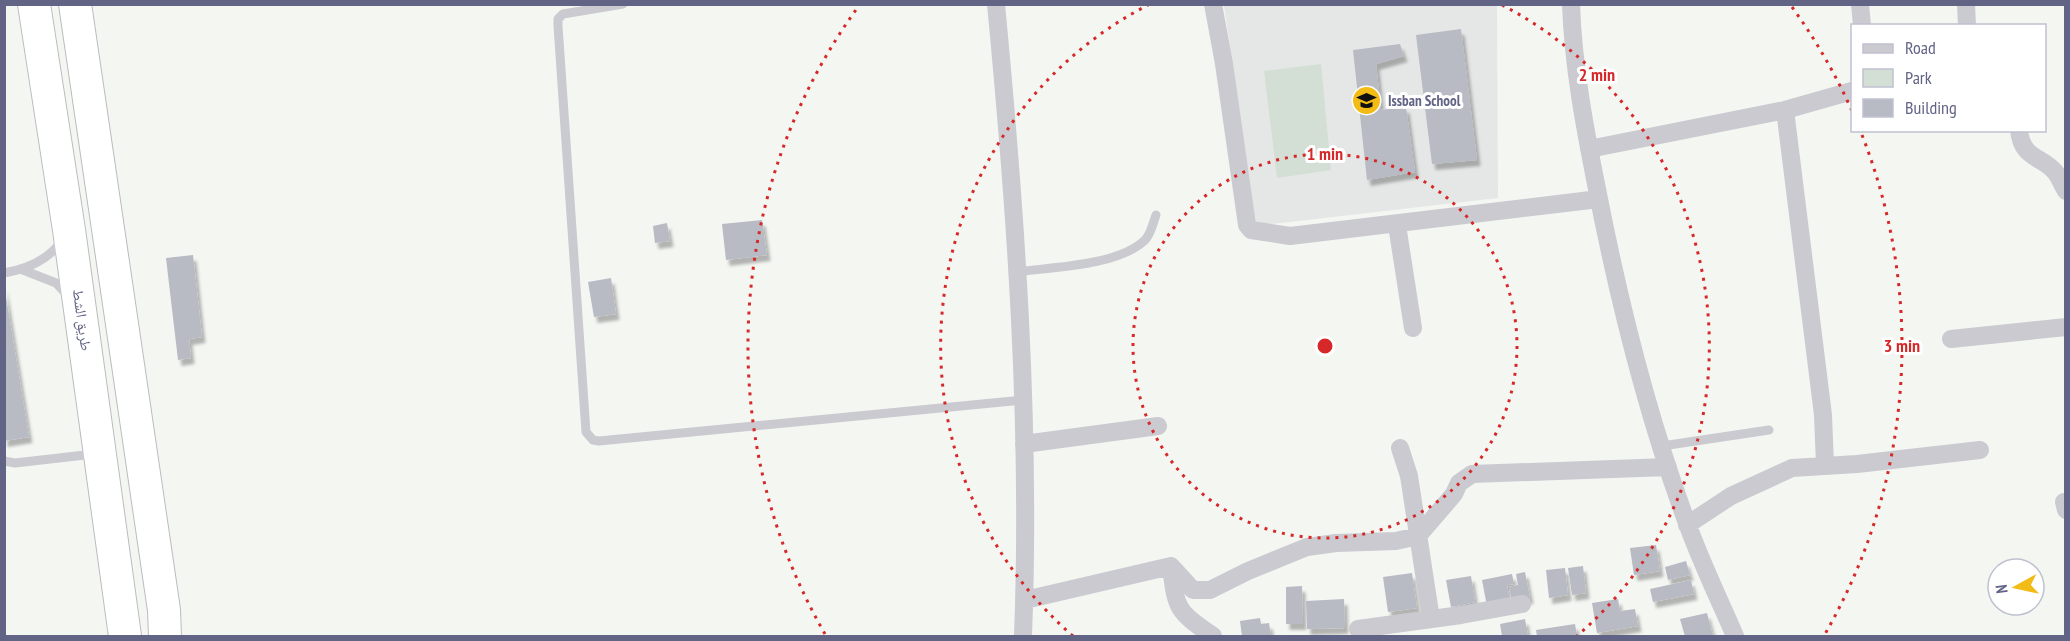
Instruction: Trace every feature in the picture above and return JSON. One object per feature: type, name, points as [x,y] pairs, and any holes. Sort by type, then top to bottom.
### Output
[{"type":"highway","name":"طريق الشط","points":[[34,4],[82,316],[125,636]]},
{"type":"highway","points":[[75,4],[162,599],[165,636]]},
{"type":"street","points":[[996,4],[1010,152],[1023,400],[1025,600],[1023,636]]},
{"type":"street","points":[[1213,4],[1247,225],[1251,230],[1290,236],[1599,199]]},
{"type":"street","points":[[1571,4],[1589,149],[1614,274],[1643,384],[1687,525],[1735,636]]},
{"type":"street","points":[[1860,4],[1862,24]]},
{"type":"street","points":[[1966,4],[1967,24]]},
{"type":"street","points":[[1589,149],[1785,110],[1851,91]]},
{"type":"street","points":[[1785,110],[1823,415],[1825,465]]},
{"type":"street","points":[[2019,132],[2020,139],[2030,155],[2056,172],[2066,191]]},
{"type":"street","points":[[1397,225],[1413,328]]},
{"type":"street","points":[[1951,339],[2066,327]]},
{"type":"street","points":[[1024,444],[1158,426]]},
{"type":"street","points":[[1400,448],[1409,476],[1431,619]]},
{"type":"street","points":[[1687,525],[1731,496],[1792,468],[1857,464],[1980,450]]},
{"type":"street","points":[[1171,566],[1193,590],[1210,590],[1248,571],[1307,547],[1336,543],[1396,541],[1418,536],[1454,494],[1459,483],[1472,474],[1668,467]]},
{"type":"street","points":[[1025,600],[1171,566]]},
{"type":"street","points":[[1171,566],[1175,598],[1181,610],[1191,621],[1214,636]]},
{"type":"street","points":[[1358,629],[1522,604]]},
{"type":"lane","points":[[623,4],[563,14],[558,19],[586,432],[590,437],[599,441],[1023,400]]},
{"type":"lane","points":[[1017,273],[1106,260],[1130,252],[1147,238],[1156,215]]},
{"type":"lane","points":[[4,273],[23,270],[58,247],[69,230]]},
{"type":"lane","points":[[23,270],[56,283],[82,316]]},
{"type":"lane","points":[[1662,446],[1769,430]]},
{"type":"lane","points":[[4,461],[15,463],[101,453]]},
{"type":"shaded area","name":"Issban School","points":[[1224,5],[1497,5],[1498,198],[1255,226]]},
{"type":"green space","points":[[1321,64],[1331,170],[1277,178],[1264,71]]},
{"type":"building","name":"Issban School","points":[[1461,29],[1477,160],[1432,164],[1416,35]]},
{"type":"building","name":"Issban School","points":[[1400,44],[1404,56],[1376,64],[1381,110],[1406,107],[1415,172],[1367,180],[1353,50]]},
{"type":"building","points":[[762,220],[767,255],[726,260],[722,224]]},
{"type":"building","points":[[667,223],[670,241],[655,243],[653,226]]},
{"type":"building","points":[[193,255],[202,337],[189,339],[191,358],[178,360],[166,258]]},
{"type":"building","points":[[611,278],[616,314],[594,317],[588,282]]},
{"type":"building","points":[[4,285],[29,437],[4,441]]},
{"type":"building","points":[[1656,545],[1660,571],[1634,575],[1630,548]]},
{"type":"building","points":[[1686,561],[1690,575],[1668,580],[1665,567]]},
{"type":"building","points":[[1583,566],[1586,593],[1572,595],[1568,568]]},
{"type":"building","points":[[1565,568],[1568,595],[1549,598],[1546,570]]},
{"type":"building","points":[[1525,572],[1530,598],[1512,601],[1509,587],[1518,585],[1516,574]]},
{"type":"building","points":[[1412,573],[1417,608],[1388,612],[1383,577]]},
{"type":"building","points":[[1512,574],[1514,584],[1507,585],[1510,602],[1487,606],[1482,580]]},
{"type":"building","points":[[1471,576],[1475,602],[1451,607],[1446,580]]},
{"type":"building","points":[[1691,580],[1694,594],[1653,602],[1650,589]]},
{"type":"building","points":[[1302,586],[1303,624],[1286,624],[1286,587]]},
{"type":"building","points":[[1344,599],[1345,628],[1307,629],[1306,601]]},
{"type":"building","points":[[1618,599],[1620,611],[1635,609],[1638,626],[1597,633],[1592,603]]},
{"type":"building","points":[[1707,613],[1713,636],[1685,636],[1680,619]]},
{"type":"building","points":[[1260,618],[1261,624],[1269,623],[1271,636],[1242,636],[1240,621]]},
{"type":"building","points":[[1525,619],[1528,636],[1502,636],[1500,624]]},
{"type":"building","points":[[1575,624],[1577,636],[1537,636],[1536,630]]},
{"type":"place","name":"Issban School","points":[[1367,101]]}]
